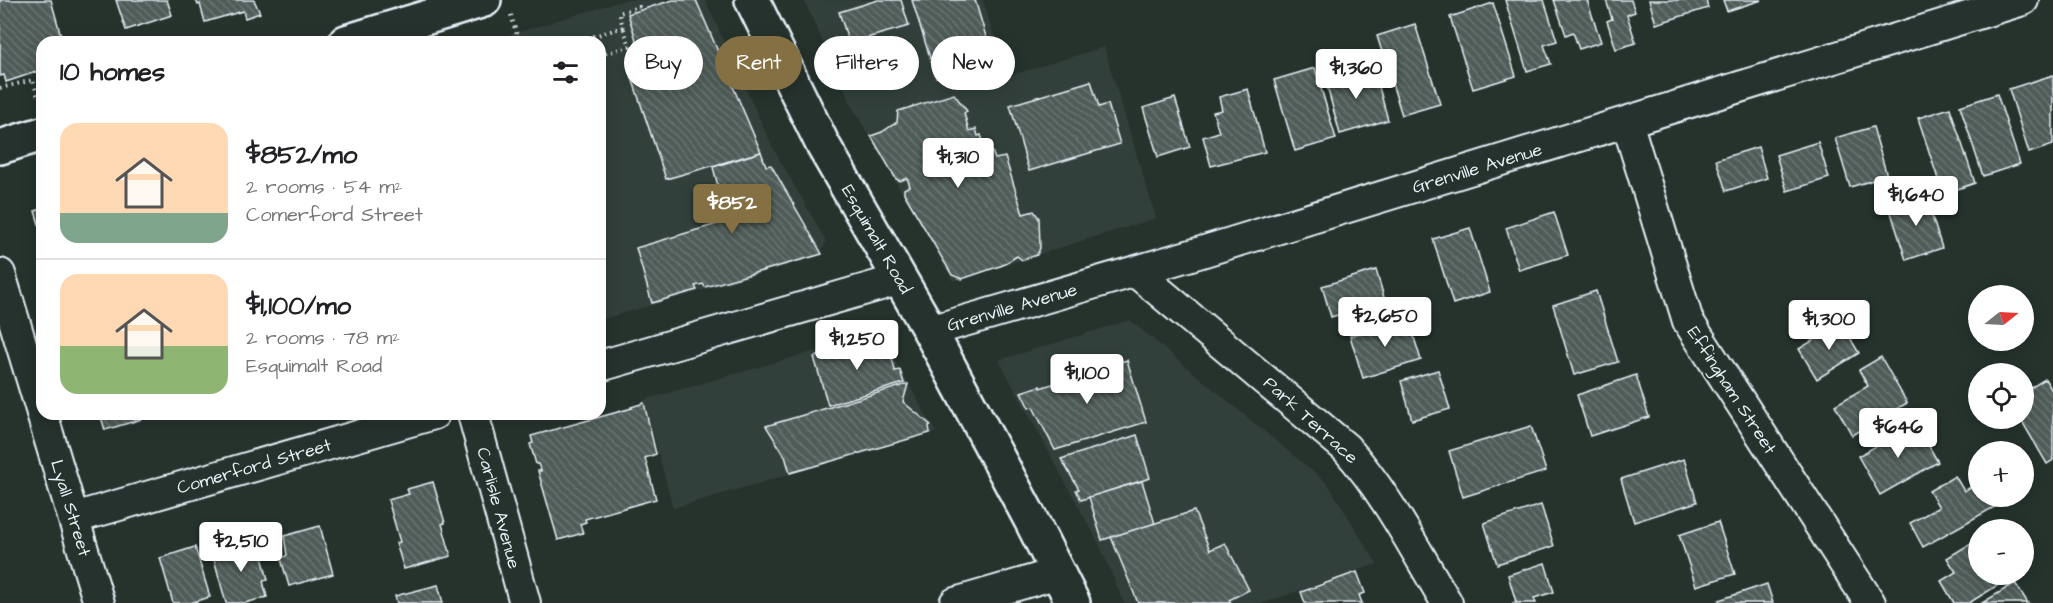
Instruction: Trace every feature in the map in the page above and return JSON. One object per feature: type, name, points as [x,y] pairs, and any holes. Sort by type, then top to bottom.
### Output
[{"type":"main road","name":"Esquimalt Road","points":[[752,0],[823,145],[930,331],[1073,603]]},
{"type":"main road","points":[[370,36],[496,5]]},
{"type":"main road","points":[[0,147],[36,136]]},
{"type":"street","name":"Grenville Avenue","points":[[930,331],[1136,272],[2023,0]]},
{"type":"street","name":"Effingham Street","points":[[1627,122],[1688,321],[1870,603]]},
{"type":"street","name":"Park Terrace","points":[[1136,272],[1346,448],[1366,471],[1382,495],[1446,603]]},
{"type":"street","name":"Lyall Street","points":[[0,273],[36,393]]},
{"type":"street","points":[[606,364],[901,279]]},
{"type":"street","name":"Lyall Street","points":[[44,420],[99,603]]},
{"type":"street","name":"Comerford Street","points":[[74,518],[413,420]]},
{"type":"street","name":"Carlisle Avenue","points":[[475,420],[525,603]]},
{"type":"street","points":[[955,603],[1058,573]]},
{"type":"path","points":[[496,5],[515,36]]},
{"type":"path","points":[[606,53],[630,46],[619,13],[639,7],[640,10]]},
{"type":"path","points":[[595,36],[623,27]]},
{"type":"path","points":[[0,88],[33,80],[36,90]]},
{"type":"shaded area","points":[[625,0],[705,0],[722,36],[715,36],[715,90],[746,90],[773,148],[826,241],[820,256],[606,318],[606,36],[506,36]]},
{"type":"shaded area","points":[[804,0],[983,0],[994,36],[931,36],[931,90],[1015,90],[1015,74],[1104,47],[1156,218],[953,281],[845,90],[919,90],[919,36],[820,36]]},
{"type":"shaded area","points":[[1130,320],[1328,484],[1377,564],[1263,603],[1124,603],[1100,546],[999,360]]},
{"type":"shaded area","points":[[879,333],[936,432],[673,508],[644,400]]},
{"type":"building","points":[[0,0],[51,0],[61,36],[36,36],[36,72],[6,82],[4,75],[0,76]]},
{"type":"building","points":[[116,0],[167,0],[172,15],[126,30]]},
{"type":"building","points":[[196,0],[254,0],[260,13],[245,18],[243,11],[205,22],[200,4],[198,5]]},
{"type":"building","points":[[673,0],[696,0],[715,44],[715,90],[734,90],[761,152],[666,179],[636,90],[703,90],[703,36],[635,36],[628,14]]},
{"type":"building","points":[[878,0],[901,0],[909,26],[874,36],[847,36],[839,12]]},
{"type":"building","points":[[912,0],[975,0],[986,36],[931,36],[931,61]]},
{"type":"building","points":[[1505,0],[1544,0],[1557,41],[1544,45],[1551,64],[1527,71]]},
{"type":"building","points":[[1554,0],[1587,0],[1601,42],[1579,49],[1573,32],[1566,35]]},
{"type":"building","points":[[1606,0],[1631,0],[1635,12],[1627,15],[1636,43],[1616,49],[1607,21],[1612,19]]},
{"type":"building","points":[[1649,0],[1706,0],[1708,8],[1656,24]]},
{"type":"building","points":[[1723,0],[1762,0],[1727,11]]},
{"type":"building","points":[[1493,3],[1516,76],[1473,89],[1450,17]]},
{"type":"building","points":[[1415,24],[1440,104],[1402,115],[1377,36]]},
{"type":"building","points":[[1373,65],[1388,120],[1340,134],[1325,79]]},
{"type":"building","points":[[1315,68],[1336,139],[1295,151],[1274,80]]},
{"type":"building","points":[[2053,75],[2053,145],[2029,153],[2009,89]]},
{"type":"building","points":[[1091,81],[1099,107],[1108,104],[1120,144],[1029,171],[1010,105]]},
{"type":"building","points":[[1248,89],[1265,152],[1211,166],[1203,137],[1219,132],[1213,112],[1222,110],[1219,97]]},
{"type":"building","points":[[954,94],[967,111],[964,113],[969,131],[976,129],[978,136],[981,135],[987,153],[992,151],[995,159],[1005,157],[1023,214],[1034,211],[1039,218],[1040,248],[1037,255],[1022,260],[1017,256],[1003,265],[962,279],[952,275],[904,193],[904,189],[910,186],[907,178],[900,181],[896,179],[871,136],[897,122],[898,111]]},
{"type":"building","points":[[1997,94],[2020,164],[1983,176],[1960,106]]},
{"type":"building","points":[[1175,98],[1190,147],[1158,157],[1143,108]]},
{"type":"building","points":[[1950,108],[1975,183],[1943,194],[1918,118]]},
{"type":"building","points":[[1873,127],[1887,176],[1850,187],[1835,138]]},
{"type":"building","points":[[1818,142],[1829,178],[1787,191],[1776,155]]},
{"type":"building","points":[[1758,147],[1767,178],[1726,191],[1716,160]]},
{"type":"building","points":[[761,152],[766,166],[771,165],[822,254],[705,287],[703,284],[695,286],[697,290],[652,303],[636,248],[727,221],[713,167]]},
{"type":"building","points":[[1925,194],[1942,248],[1906,260],[1889,206]]},
{"type":"building","points":[[1554,212],[1568,255],[1519,270],[1506,228]]},
{"type":"building","points":[[1470,228],[1490,292],[1453,304],[1433,239]]},
{"type":"building","points":[[1376,270],[1385,301],[1331,317],[1322,286]]},
{"type":"building","points":[[1596,291],[1618,362],[1574,375],[1553,305]]},
{"type":"building","points":[[1408,318],[1421,360],[1363,378],[1350,336]]},
{"type":"building","points":[[1841,323],[1859,353],[1817,379],[1799,349]]},
{"type":"building","points":[[882,337],[886,354],[891,353],[895,371],[900,370],[904,383],[828,405],[814,357]]},
{"type":"building","points":[[1881,357],[1907,403],[1852,435],[1835,405],[1868,386],[1859,370]]},
{"type":"building","points":[[1127,360],[1146,422],[1055,450],[1033,407],[1029,408],[1021,392]]},
{"type":"building","points":[[1438,370],[1450,409],[1412,420],[1401,381]]},
{"type":"building","points":[[1636,375],[1649,417],[1590,436],[1577,395]]},
{"type":"building","points":[[2045,379],[2053,392],[2053,460],[2047,464],[2026,429],[2034,429],[2034,386]]},
{"type":"building","points":[[908,384],[903,402],[931,425],[929,426],[930,433],[790,473],[785,456],[766,426]]},
{"type":"building","points":[[644,403],[656,454],[645,458],[656,499],[585,519],[586,522],[580,524],[583,533],[558,540],[538,471],[541,471],[536,464],[530,444],[533,443],[531,436],[589,420],[606,420],[606,415]]},
{"type":"building","points":[[102,420],[139,420],[105,430]]},
{"type":"building","points":[[1916,424],[1938,462],[1880,495],[1858,456]]},
{"type":"building","points":[[1531,426],[1546,471],[1463,497],[1449,451]]},
{"type":"building","points":[[1137,435],[1150,478],[1081,500],[1076,490],[1079,489],[1061,459]]},
{"type":"building","points":[[1684,459],[1697,502],[1634,522],[1621,479]]},
{"type":"building","points":[[1955,476],[1964,491],[1968,489],[1968,507],[1994,507],[1973,519],[1968,519],[1968,522],[1923,547],[1910,523],[1939,507],[1929,491]]},
{"type":"building","points":[[1142,481],[1155,524],[1102,540],[1089,497]]},
{"type":"building","points":[[433,482],[445,523],[442,524],[451,556],[404,569],[396,543],[400,542],[388,500],[409,494],[407,489]]},
{"type":"building","points":[[1541,505],[1554,546],[1497,564],[1484,523]]},
{"type":"building","points":[[1194,511],[1210,550],[1225,543],[1249,590],[1229,600],[1231,603],[1138,603],[1111,537]]},
{"type":"building","points":[[1718,522],[1735,574],[1696,586],[1679,535]]},
{"type":"building","points":[[320,526],[333,574],[289,586],[281,559],[287,555],[284,536]]},
{"type":"building","points":[[242,543],[244,549],[259,545],[268,580],[263,581],[267,597],[245,603],[226,603],[212,552]]},
{"type":"building","points":[[1968,545],[1968,585],[1998,585],[1969,603],[1954,603],[1941,581],[1956,572],[1947,558]]},
{"type":"building","points":[[195,547],[210,597],[190,603],[173,603],[160,558]]},
{"type":"building","points":[[1545,563],[1554,592],[1534,598],[1536,603],[1512,603],[1516,602],[1508,575]]},
{"type":"building","points":[[1357,572],[1365,593],[1359,595],[1362,603],[1305,603],[1301,592]]},
{"type":"building","points":[[1767,584],[1773,603],[1720,603],[1719,600]]},
{"type":"building","points":[[438,585],[443,603],[397,603],[395,596]]},
{"type":"building","points":[[2012,585],[2016,585],[2028,603],[1982,603]]}]
